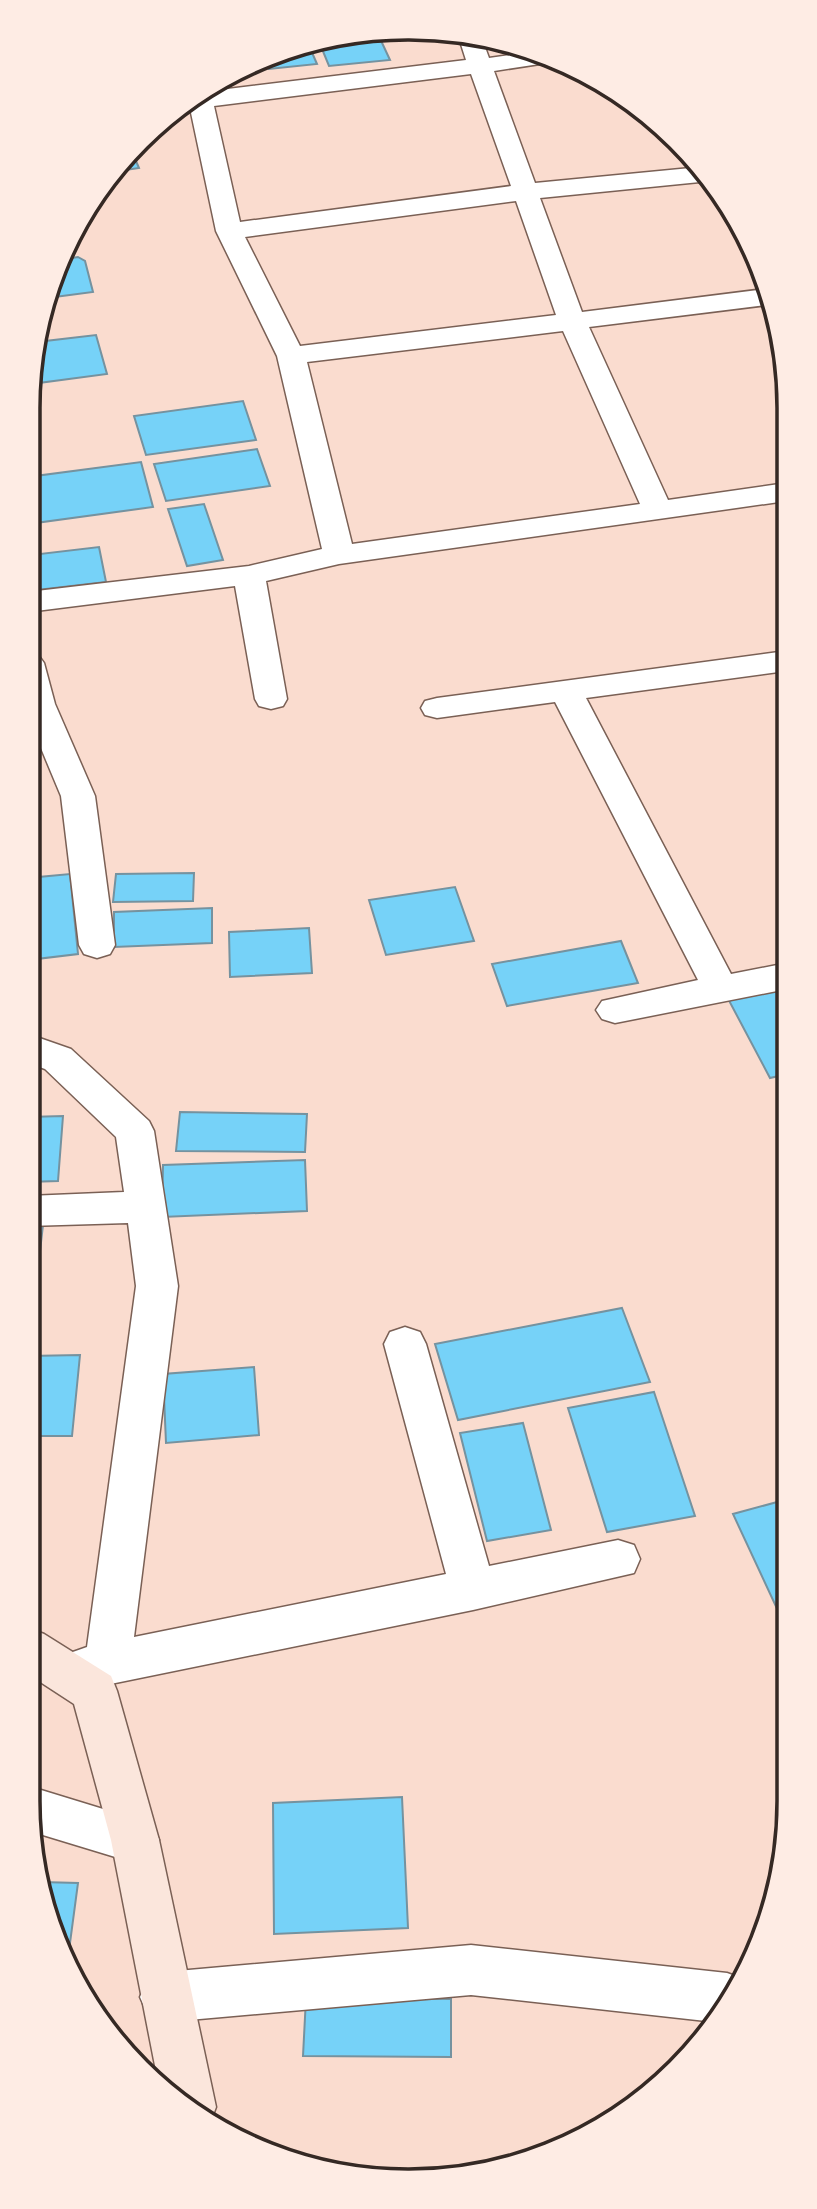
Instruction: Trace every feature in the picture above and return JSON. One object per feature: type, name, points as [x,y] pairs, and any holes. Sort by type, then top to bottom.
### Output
[{"type":"street","points":[[473,46],[572,321],[657,512]]},
{"type":"street","points":[[210,98],[527,60]]},
{"type":"street","points":[[198,106],[229,231],[291,356],[339,555]]},
{"type":"street","points":[[229,231],[526,192],[693,175]]},
{"type":"street","points":[[291,356],[759,298]]},
{"type":"street","points":[[40,601],[249,575],[339,555],[777,493]]},
{"type":"street","points":[[249,575],[271,699]]},
{"type":"street","points":[[437,709],[777,662]]},
{"type":"street","points":[[566,692],[721,989]]},
{"type":"street","points":[[40,706],[78,796],[97,945]]},
{"type":"street","points":[[615,1010],[777,978]]},
{"type":"street","points":[[40,1052],[58,1059],[135,1131],[157,1286],[67,1662]]},
{"type":"street","points":[[40,1211],[145,1207]]},
{"type":"street","points":[[405,1344],[472,1590]]},
{"type":"street","points":[[67,1662],[472,1590],[618,1559]]},
{"type":"street","points":[[67,1662],[94,1691],[135,1840],[187,2095]]},
{"type":"street","points":[[40,1811],[135,1840]]},
{"type":"street","points":[[166,1997],[471,1970],[720,1997]]},
{"type":"building","points":[[381,41],[390,60],[329,66],[323,51],[360,43]]},
{"type":"building","points":[[312,53],[317,64],[269,69]]},
{"type":"building","points":[[136,161],[139,168],[129,169]]},
{"type":"building","points":[[78,257],[85,261],[93,292],[58,297],[68,268],[73,258]]},
{"type":"building","points":[[96,335],[107,374],[41,383],[46,341]]},
{"type":"building","points":[[243,401],[256,440],[146,455],[134,416]]},
{"type":"building","points":[[257,449],[270,486],[166,501],[154,464]]},
{"type":"building","points":[[141,462],[153,507],[40,522],[40,475]]},
{"type":"building","points":[[204,504],[223,560],[187,566],[168,509]]},
{"type":"building","points":[[99,547],[106,582],[40,590],[40,554]]},
{"type":"building","points":[[194,873],[193,901],[113,902],[116,874]]},
{"type":"building","points":[[70,874],[78,954],[40,959],[40,877]]},
{"type":"building","points":[[455,887],[474,941],[386,955],[369,900]]},
{"type":"building","points":[[212,908],[212,943],[114,947],[114,912]]},
{"type":"building","points":[[309,928],[312,973],[230,977],[229,932]]},
{"type":"building","points":[[621,941],[638,983],[507,1006],[492,964]]},
{"type":"building","points":[[777,982],[777,1076],[770,1078],[725,993]]},
{"type":"building","points":[[180,1112],[307,1114],[305,1152],[176,1151]]},
{"type":"building","points":[[63,1116],[58,1181],[40,1182],[40,1117]]},
{"type":"building","points":[[305,1160],[307,1211],[162,1217],[163,1165]]},
{"type":"building","points":[[40,1225],[43,1225],[40,1251]]},
{"type":"building","points":[[622,1308],[650,1382],[458,1420],[435,1344]]},
{"type":"building","points":[[80,1355],[72,1436],[40,1436],[40,1356]]},
{"type":"building","points":[[254,1367],[259,1435],[166,1443],[163,1374]]},
{"type":"building","points":[[654,1392],[695,1516],[607,1532],[568,1408]]},
{"type":"building","points":[[523,1423],[551,1530],[487,1541],[460,1433]]},
{"type":"building","points":[[777,1502],[777,1609],[733,1514]]},
{"type":"building","points":[[402,1797],[408,1928],[274,1934],[273,1803]]},
{"type":"building","points":[[50,1882],[78,1883],[70,1945]]},
{"type":"building","points":[[306,1998],[451,1999],[451,2057],[303,2056]]}]
